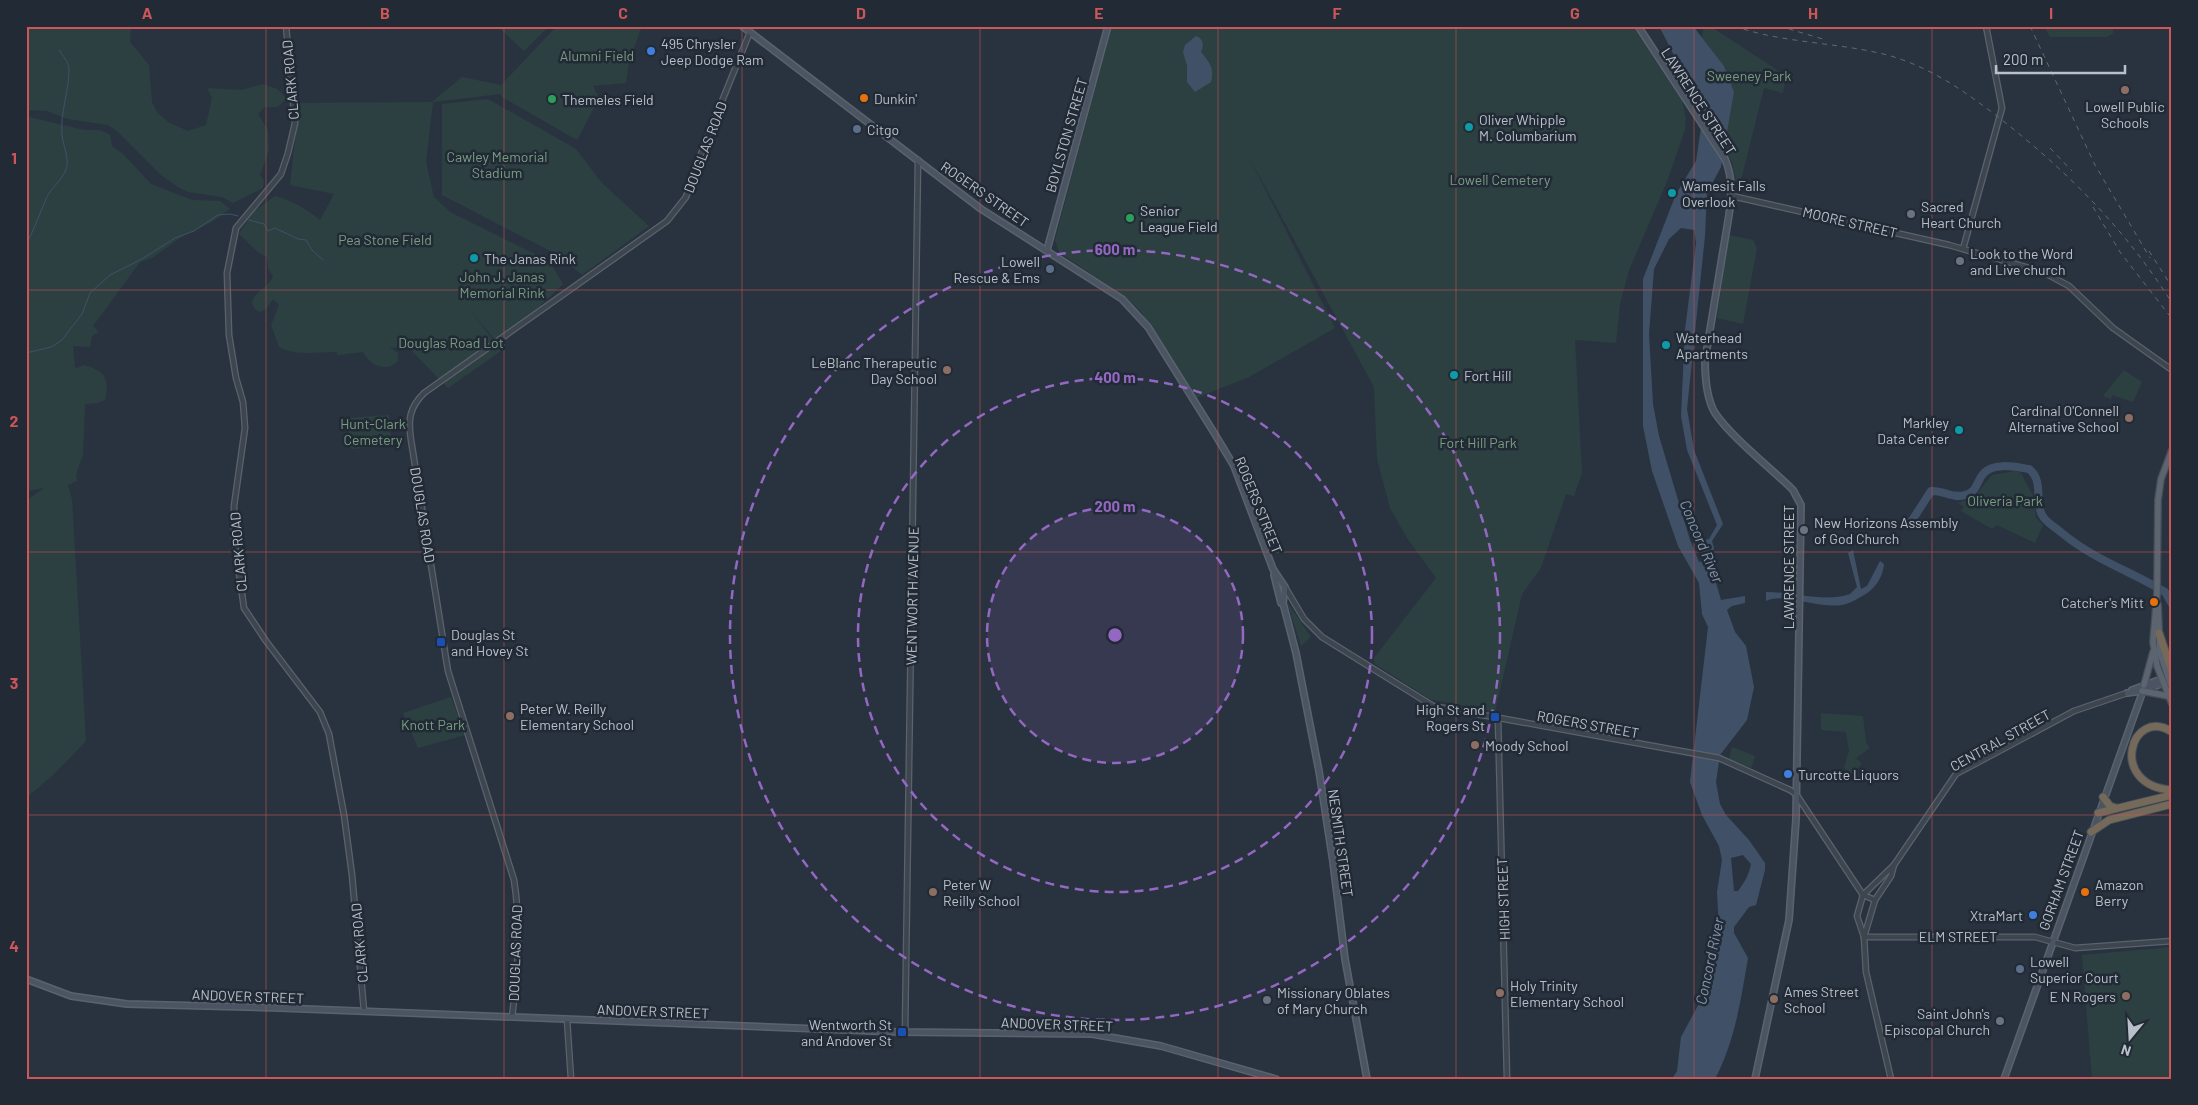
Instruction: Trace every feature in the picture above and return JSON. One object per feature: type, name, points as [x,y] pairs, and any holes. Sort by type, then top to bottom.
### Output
[{"type":"highway","points":[[2159,633],[2167,678]]},
{"type":"highway","points":[[2172,732],[2159,727],[2143,731],[2133,744],[2131,755],[2133,767],[2145,782],[2157,788],[2172,790]]},
{"type":"highway","points":[[2098,813],[2172,795]]},
{"type":"highway","points":[[2103,797],[2110,806],[2119,809]]},
{"type":"highway","points":[[2092,832],[2101,824],[2115,818],[2172,804]]},
{"type":"main road","name":"ROGERS STREET","points":[[742,26],[981,209],[1122,299],[1148,327],[1234,466],[1273,569],[1284,588]]},
{"type":"main road","name":"BOYLSTON STREET","points":[[1047,250],[1108,26]]},
{"type":"main road","name":"LAWRENCE STREET","points":[[1638,26],[1725,159],[1729,172],[1732,196],[1707,348],[1706,383],[1712,405],[1719,418],[1799,497],[1802,516],[1796,794],[1788,926],[1755,1079]]},
{"type":"main road","points":[[2159,633],[2157,595],[2158,500],[2161,479],[2172,450]]},
{"type":"main road","name":"NESMITH STREET","points":[[1273,569],[1296,653],[1319,771],[1345,959],[1367,1079]]},
{"type":"main road","name":"NESMITH STREET","points":[[1284,588],[1285,612]]},
{"type":"main road","points":[[2144,688],[2154,650],[2157,595]]},
{"type":"main road","points":[[2154,650],[2172,688]]},
{"type":"main road","points":[[2144,688],[2167,678]]},
{"type":"main road","points":[[2167,678],[2168,696],[2172,704]]},
{"type":"main road","points":[[2144,688],[2168,696]]},
{"type":"main road","name":"CENTRAL STREET","points":[[2127,693],[2144,688]]},
{"type":"main road","name":"GORHAM STREET","points":[[2004,1079],[2103,797],[2144,688]]},
{"type":"main road","name":"ANDOVER STREET","points":[[26,979],[64,994],[97,1001],[905,1032],[1108,1036],[1184,1052],[1276,1079]]},
{"type":"street","name":"CLARK ROAD","points":[[286,26],[295,123],[288,153],[280,174],[236,228],[227,273],[229,335],[236,378],[243,402],[245,428],[234,506],[234,537],[244,608],[320,712],[328,734],[344,815],[352,875],[364,1011]]},
{"type":"street","points":[[1963,249],[2002,108],[1986,26]]},
{"type":"street","name":"DOUGLAS ROAD","points":[[512,1017],[516,990],[517,925],[515,887],[448,670],[408,422],[412,407],[424,393],[668,221],[686,197],[706,140],[750,32]]},
{"type":"street","name":"WENTWORTH AVENUE","points":[[905,1032],[918,160]]},
{"type":"street","name":"MOORE STREET","points":[[1732,196],[1855,222],[2033,269],[2064,283],[2113,328],[2172,370]]},
{"type":"street","name":"ROGERS STREET","points":[[1284,588],[1316,632],[1420,700],[1433,706],[1725,760],[1796,794]]},
{"type":"street","name":"CENTRAL STREET","points":[[1891,1079],[1866,972],[1864,937],[1857,914],[1863,895],[1894,865],[1956,774],[2074,711],[2127,693]]},
{"type":"street","name":"HIGH STREET","points":[[1498,719],[1507,1079]]},
{"type":"street","points":[[1796,794],[1863,895],[1875,900]]},
{"type":"street","name":"CENTRAL STREET","points":[[1864,937],[1875,900],[1891,876],[1894,865]]},
{"type":"street","points":[[1857,914],[1862,920],[1869,917]]},
{"type":"street","name":"ELM STREET","points":[[1864,937],[1992,935],[2036,937],[2053,940],[2076,948],[2172,941]]},
{"type":"street","points":[[567,1019],[572,1079]]},
{"type":"green space","points":[[26,26],[131,26],[130,42],[149,65],[152,102],[157,112],[168,122],[188,131],[206,125],[212,98],[207,88],[241,90],[263,84],[277,89],[286,98],[278,107],[265,107],[258,114],[268,130],[269,150],[260,175],[264,181],[263,188],[233,203],[222,197],[188,192],[161,175],[118,132],[108,125],[68,119],[47,111],[26,110]]},
{"type":"green space","points":[[497,26],[549,26],[524,51]]},
{"type":"green space","points":[[557,26],[642,26],[629,62],[626,83],[593,86],[599,98],[577,140],[502,97],[500,94],[433,102],[426,162],[434,197],[450,212],[549,261],[563,284],[533,313],[494,339],[471,311],[501,351],[448,388],[407,346],[390,348],[398,353],[398,360],[394,364],[384,367],[374,364],[363,352],[337,355],[337,352],[300,353],[279,347],[271,325],[279,305],[273,299],[266,309],[259,312],[252,302],[253,298],[273,277],[268,268],[267,257],[259,253],[239,234],[254,211],[275,196],[299,205],[320,220],[334,194],[290,185],[299,103],[432,102],[462,77],[501,85]]},
{"type":"green space","points":[[1112,26],[1633,26],[1682,101],[1686,118],[1685,129],[1668,179],[1629,270],[1620,304],[1616,343],[1575,340],[1582,473],[1574,496],[1566,494],[1541,568],[1522,594],[1495,712],[1430,699],[1375,664],[1374,658],[1436,578],[1407,538],[1390,508],[1377,459],[1374,387],[1248,155],[1335,328],[1249,377],[1196,398],[1141,312],[1129,300],[1059,252],[1055,240]]},
{"type":"green space","name":"Sweeney Park","points":[[1704,26],[1710,26],[1786,76],[1783,93],[1764,88],[1738,192],[1732,161],[1724,149],[1734,92],[1724,66],[1702,38]]},
{"type":"green space","points":[[2044,26],[2113,26],[2113,33],[2107,37],[2050,37]]},
{"type":"green space","name":"Cawley Memorial Stadium","points":[[488,99],[576,149],[601,182],[649,226],[582,275],[558,255],[442,195],[442,104]]},
{"type":"green space","points":[[29,117],[84,130],[100,130],[110,135],[112,146],[124,155],[151,184],[192,200],[220,201],[230,209],[212,222],[183,236],[152,258],[140,262],[93,326],[99,332],[92,336],[90,347],[73,346],[75,369],[83,365],[96,370],[104,376],[107,386],[105,400],[98,403],[85,404],[83,454],[76,475],[77,481],[68,485],[72,499],[86,741],[53,775],[26,798],[26,501],[44,488],[26,491],[26,119]]},
{"type":"green space","points":[[1728,235],[1753,240],[1757,248],[1743,324],[1717,318]]},
{"type":"green space","points":[[2124,370],[2142,382],[2133,402],[2112,395],[2111,399],[2103,396]]},
{"type":"green space","name":"Hunt-Clark Cemetery","points":[[389,415],[392,446],[351,449],[347,418]]},
{"type":"green space","name":"Oliveria Park","points":[[2015,471],[2021,473],[2034,498],[2036,518],[2043,525],[2035,543],[1997,525],[1992,529],[1961,511],[1964,507],[1958,503],[1975,496],[1992,475]]},
{"type":"green space","points":[[1287,602],[1311,637],[1301,646]]},
{"type":"green space","name":"Knott Park","points":[[451,697],[465,735],[418,748],[403,713]]},
{"type":"green space","points":[[1821,713],[1863,716],[1866,743],[1870,748],[1856,758],[1862,764],[1852,774],[1844,768],[1849,751],[1846,732],[1821,730]]},
{"type":"green space","points":[[1732,747],[1755,756],[1751,768],[1729,759]]},
{"type":"green space","points":[[2172,947],[2172,1079],[2092,1079],[2082,955]]},
{"type":"water","name":"Concord River","points":[[1659,26],[1693,26],[1724,66],[1734,92],[1721,167],[1707,193],[1705,236],[1687,409],[1694,450],[1723,524],[1712,541],[1714,548],[1710,562],[1721,600],[1745,596],[1745,603],[1732,606],[1727,610],[1735,632],[1746,646],[1754,687],[1747,720],[1720,755],[1716,782],[1720,804],[1726,815],[1749,840],[1765,863],[1756,905],[1749,907],[1734,927],[1734,933],[1748,958],[1740,1004],[1728,1050],[1715,1079],[1672,1079],[1677,1071],[1681,1037],[1702,998],[1708,952],[1715,944],[1719,929],[1717,892],[1722,860],[1719,846],[1702,815],[1690,782],[1708,627],[1702,614],[1699,583],[1678,546],[1652,471],[1643,426],[1643,279],[1676,194],[1696,161],[1704,108],[1695,87],[1682,71]],"holes":[[[1681,228],[1694,230],[1696,243],[1685,330],[1681,416],[1687,450],[1717,525],[1709,539],[1704,540],[1702,561],[1699,562],[1690,540],[1659,436],[1653,404],[1649,334],[1654,269],[1669,239]],[[1743,855],[1751,864],[1746,879],[1738,891],[1734,891],[1731,858]]]},
{"type":"water","points":[[1196,36],[1202,41],[1201,52],[1209,62],[1212,69],[1212,77],[1211,82],[1195,92],[1187,82],[1187,66],[1183,52],[1185,45]]},
{"type":"water","points":[[1853,550],[1861,589],[1867,586],[1880,561],[1884,564],[1878,582],[1864,595],[1849,603],[1837,605],[1782,598],[1766,601],[1766,592],[1819,597],[1850,594],[1857,587],[1848,553]]},
{"type":"waterway","points":[[26,245],[48,195],[67,168],[62,127],[69,67],[59,50]]},
{"type":"waterway","points":[[26,353],[51,347],[62,340],[82,314],[90,293],[110,275],[142,259],[175,238],[194,231],[218,215],[230,214],[238,216]]},
{"type":"waterway","points":[[249,220],[264,224],[268,231],[275,228],[298,239],[306,240],[312,250],[323,260]]},
{"type":"waterway","points":[[1911,522],[1931,491],[1961,496],[1969,494],[1975,489],[1981,476],[1993,467],[2005,466],[2029,469],[2037,480],[2039,506],[2044,518],[2048,522],[2099,558],[2165,592],[2172,604]]},
{"type":"railway","points":[[1734,26],[1793,40],[1872,51],[1891,56],[1907,61],[1950,83],[1976,100],[2027,140],[2073,182],[2116,227],[2154,276],[2172,303]]},
{"type":"railway","points":[[1779,26],[1826,40]]},
{"type":"railway","points":[[2030,26],[2095,165],[2150,258]]},
{"type":"railway","points":[[2050,148],[2072,171]]},
{"type":"railway","points":[[2093,207],[2120,252],[2169,315]]},
{"type":"railway","points":[[2149,251],[2172,287]]},
{"type":"place","name":"495 Chrysler Jeep Dodge Ram","points":[[651,51]]},
{"type":"place","name":"Lowell Public Schools","points":[[2125,90]]},
{"type":"place","name":"Dunkin'","points":[[864,98]]},
{"type":"place","name":"Themeles Field","points":[[552,99]]},
{"type":"place","name":"Oliver Whipple M. Columbarium","points":[[1469,127]]},
{"type":"place","name":"Citgo","points":[[857,129]]},
{"type":"place","name":"Wamesit Falls Overlook","points":[[1672,193]]},
{"type":"place","name":"Sacred Heart Church","points":[[1911,214]]},
{"type":"place","name":"Senior League Field","points":[[1130,218]]},
{"type":"place","name":"The Janas Rink","points":[[474,258]]},
{"type":"place","name":"Look to the Word and Live church","points":[[1960,261]]},
{"type":"place","name":"Lowell Rescue & Ems","points":[[1050,269]]},
{"type":"place","name":"Waterhead Apartments","points":[[1666,345]]},
{"type":"place","name":"LeBlanc Therapeutic Day School","points":[[947,370]]},
{"type":"place","name":"Fort Hill","points":[[1454,375]]},
{"type":"place","name":"Cardinal O'Connell Alternative School","points":[[2129,418]]},
{"type":"place","name":"Markley Data Center","points":[[1959,430]]},
{"type":"place","name":"New Horizons Assembly of God Church","points":[[1804,530]]},
{"type":"place","name":"Catcher's Mitt","points":[[2154,602]]},
{"type":"place","name":"Douglas St and Hovey St","points":[[441,642]]},
{"type":"place","name":"Peter W. Reilly Elementary School","points":[[510,716]]},
{"type":"place","name":"High St and Rogers St","points":[[1495,717]]},
{"type":"place","name":"Moody School","points":[[1475,745]]},
{"type":"place","name":"Turcotte Liquors","points":[[1788,774]]},
{"type":"place","name":"Peter W Reilly School","points":[[933,892]]},
{"type":"place","name":"Amazon Berry","points":[[2085,892]]},
{"type":"place","name":"XtraMart","points":[[2033,915]]},
{"type":"place","name":"Lowell Superior Court","points":[[2020,969]]},
{"type":"place","name":"Holy Trinity Elementary School","points":[[1500,993]]},
{"type":"place","name":"E N Rogers","points":[[2126,996]]},
{"type":"place","name":"Ames Street School","points":[[1774,999]]},
{"type":"place","name":"Missionary Oblates of Mary Church","points":[[1267,1000]]},
{"type":"place","name":"Saint John's Episcopal Church","points":[[2000,1021]]},
{"type":"place","name":"Wentworth St and Andover St","points":[[902,1032]]},
{"type":"park label","name":"Alumni Field","points":[[597,55]]},
{"type":"park label","name":"Lowell Cemetery","points":[[1500,179]]},
{"type":"park label","name":"Pea Stone Field","points":[[385,239]]},
{"type":"park label","name":"John J. Janas Memorial Rink","points":[[502,284]]},
{"type":"park label","name":"Douglas Road Lot","points":[[451,342]]},
{"type":"park label","name":"Fort Hill Park","points":[[1478,442]]}]
